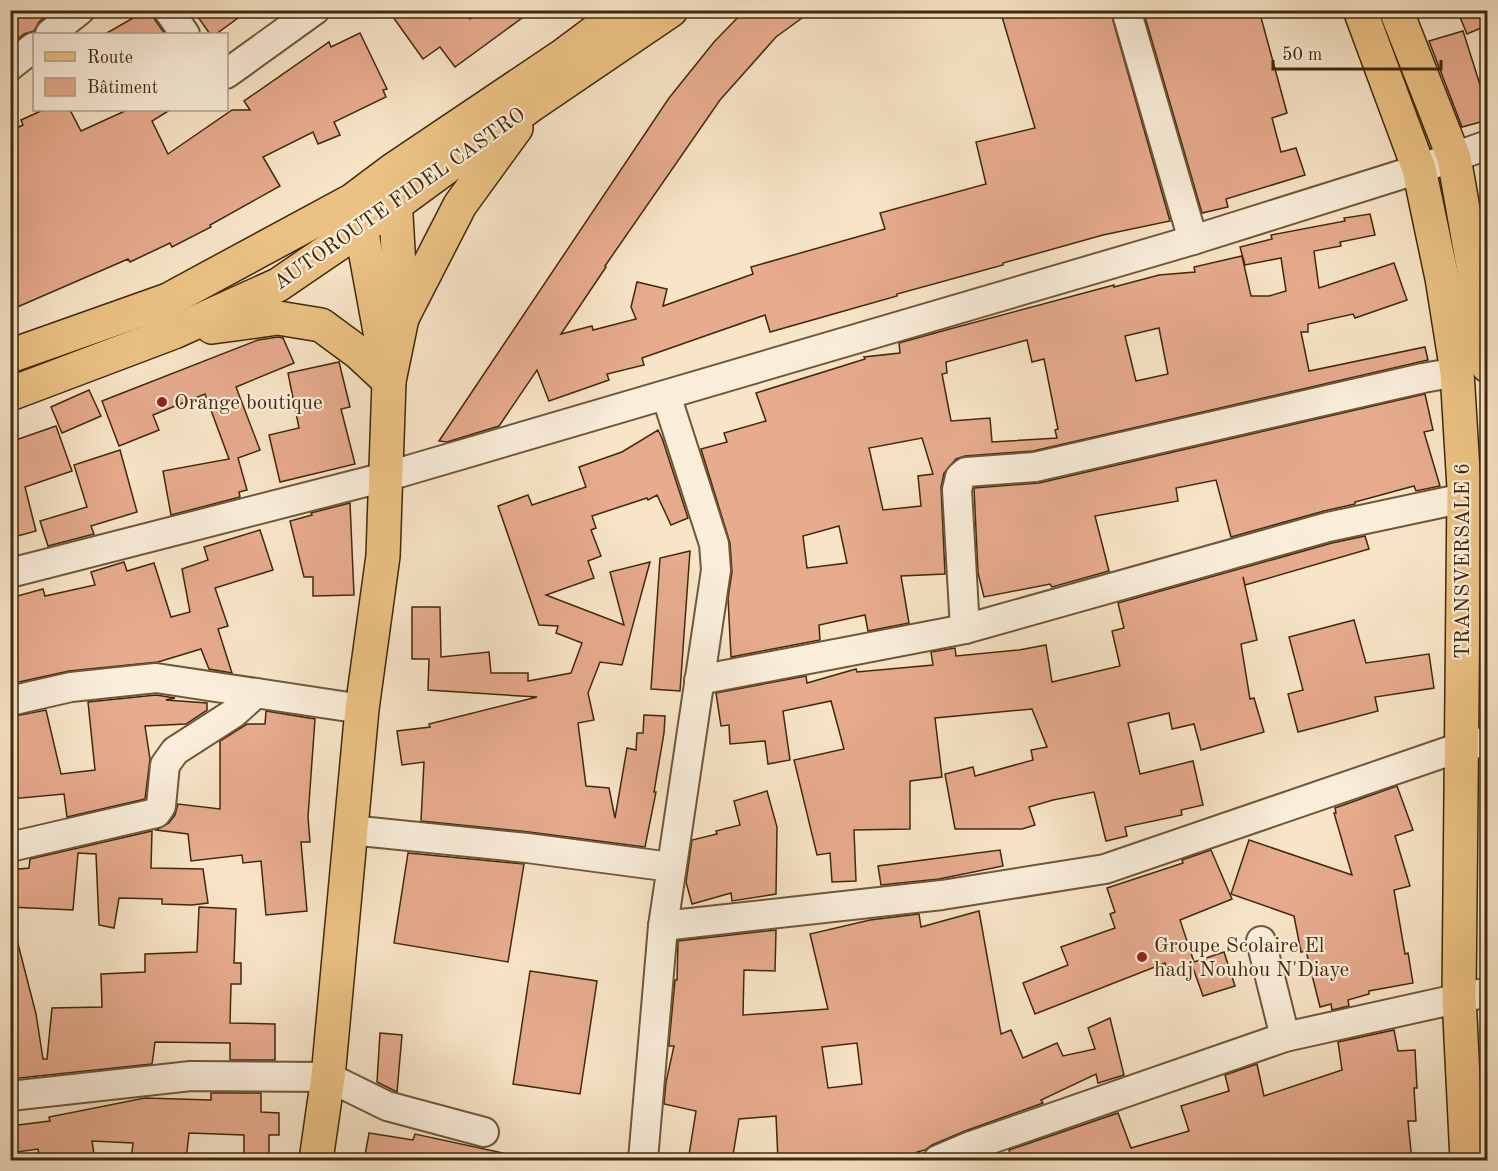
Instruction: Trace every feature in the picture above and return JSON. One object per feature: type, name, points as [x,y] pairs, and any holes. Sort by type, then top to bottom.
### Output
[{"type":"main road","name":"AUTOROUTE FIDEL CASTRO","points":[[10,394],[174,332],[278,285],[357,214],[393,170],[564,55],[624,10]]},
{"type":"main road","name":"AUTOROUTE FIDEL CASTRO","points":[[10,356],[168,300],[357,214],[395,205],[534,103],[671,10]]},
{"type":"main road","name":"TRANSVERSALE 6","points":[[1360,10],[1419,169],[1442,278],[1472,369]]},
{"type":"main road","name":"TRANSVERSALE 6","points":[[1396,10],[1454,158],[1474,271],[1472,369],[1476,494],[1473,994],[1467,1161]]},
{"type":"main road","points":[[316,1161],[328,1077],[362,709],[383,556],[388,381],[402,318],[460,205],[534,103]]},
{"type":"main road","points":[[393,170],[402,318]]},
{"type":"main road","points":[[357,214],[388,381]]},
{"type":"main road","points":[[174,332],[278,318],[321,325],[360,353],[388,381]]},
{"type":"street","points":[[51,33],[80,10]]},
{"type":"street","points":[[168,10],[184,33]]},
{"type":"street","points":[[228,73],[315,10]]},
{"type":"street","points":[[1126,10],[1192,240]]},
{"type":"street","points":[[10,66],[33,48]]},
{"type":"street","points":[[10,573],[385,477],[1192,240],[1454,158],[1488,145]]},
{"type":"street","points":[[964,629],[957,490],[960,477],[966,472],[1035,467],[1472,369]]},
{"type":"street","points":[[642,1161],[663,926],[716,570],[714,544],[666,395]]},
{"type":"street","points":[[699,680],[964,629],[1328,527],[1476,494]]},
{"type":"street","points":[[10,701],[71,687],[156,678],[362,709]]},
{"type":"street","points":[[10,847],[156,813],[161,806],[165,765],[175,752],[234,713],[256,693]]},
{"type":"street","points":[[663,926],[942,895],[1104,869],[1474,744]]},
{"type":"street","points":[[350,830],[527,848],[671,867]]},
{"type":"street","points":[[1261,941],[1285,1037]]},
{"type":"street","points":[[938,1161],[971,1146],[1285,1037],[1473,994]]},
{"type":"street","points":[[10,1096],[191,1076],[328,1077],[387,1106],[484,1132]]},
{"type":"building","points":[[10,10],[53,10],[39,22],[34,31],[24,34],[10,45]]},
{"type":"building","points":[[147,10],[152,10],[155,20],[164,33],[107,33]]},
{"type":"building","points":[[193,10],[249,10],[217,33],[209,33]]},
{"type":"building","points":[[388,10],[464,10],[470,19],[482,10],[533,10],[455,67],[440,47],[423,59]]},
{"type":"building","points":[[745,10],[813,10],[776,37],[720,100],[605,266],[561,334],[592,326],[593,330],[636,319],[631,307],[637,282],[667,289],[663,306],[753,274],[751,267],[885,229],[880,213],[986,184],[976,142],[1035,128],[1000,10],[1110,10],[1170,221],[1103,235],[770,332],[765,315],[642,358],[644,365],[607,374],[609,380],[549,401],[537,370],[499,426],[447,442],[439,441],[669,98],[714,42]]},
{"type":"building","points":[[1143,10],[1259,10],[1287,113],[1272,118],[1281,152],[1296,148],[1305,175],[1226,199],[1228,207],[1202,213]]},
{"type":"building","points":[[1457,10],[1488,10],[1488,25],[1467,34]]},
{"type":"building","points":[[1463,31],[1488,110],[1488,120],[1462,127],[1429,41]]},
{"type":"building","points":[[360,33],[387,89],[383,90],[386,97],[334,122],[340,135],[318,144],[313,132],[263,157],[280,186],[172,247],[170,243],[130,262],[128,259],[15,308],[10,298],[10,131],[23,125],[21,120],[41,111],[71,111],[81,131],[125,111],[168,111],[152,121],[168,154],[232,110],[250,110],[244,101],[329,42],[331,47]]},
{"type":"building","points":[[1370,214],[1375,235],[1340,242],[1341,246],[1314,251],[1319,288],[1394,263],[1407,300],[1355,318],[1353,314],[1308,324],[1308,332],[1301,332],[1309,371],[1425,347],[1428,360],[1033,451],[965,456],[956,459],[944,473],[941,487],[945,574],[901,576],[909,623],[868,631],[865,615],[819,625],[820,640],[731,657],[728,598],[732,572],[730,543],[701,449],[727,442],[724,433],[766,421],[756,393],[865,359],[864,357],[900,353],[899,343],[1114,285],[1114,287],[1159,275],[1195,272],[1194,267],[1242,256],[1251,296],[1269,296],[1286,291],[1281,258],[1245,265],[1240,247],[1272,239],[1271,235],[1345,221],[1344,218]],"holes":[[[1159,328],[1168,374],[1136,381],[1125,336]],[[1027,340],[1032,362],[1044,359],[1058,429],[1055,430],[1057,438],[992,442],[990,418],[951,421],[942,374],[947,373],[946,362]],[[922,438],[933,474],[918,476],[921,506],[883,510],[869,448]],[[839,526],[847,563],[807,568],[803,536]]]},
{"type":"building","points":[[283,338],[294,363],[236,387],[260,450],[238,458],[247,490],[239,492],[240,497],[171,515],[163,471],[229,459],[205,394],[153,415],[159,430],[119,446],[102,401],[258,340]]},
{"type":"building","points":[[339,362],[350,407],[341,409],[355,464],[280,482],[269,435],[299,428],[288,373]]},
{"type":"building","points":[[89,390],[101,416],[62,433],[51,407]]},
{"type":"building","points":[[1425,394],[1433,430],[1424,432],[1440,486],[1416,491],[1414,486],[1231,537],[1216,480],[1176,488],[1178,501],[1095,516],[1109,571],[1052,587],[1050,584],[984,597],[978,573],[974,488],[1039,483]]},
{"type":"building","points":[[56,426],[72,471],[25,487],[36,531],[10,538],[10,442]]},
{"type":"building","points":[[658,430],[688,518],[671,525],[657,495],[648,500],[647,498],[592,516],[596,528],[591,530],[601,556],[588,561],[594,578],[546,595],[624,625],[610,572],[650,562],[622,665],[600,662],[588,693],[594,720],[578,723],[586,786],[609,788],[615,818],[627,748],[636,750],[637,733],[643,733],[644,715],[665,716],[654,792],[656,792],[645,847],[421,821],[424,762],[402,765],[397,731],[430,727],[429,724],[537,697],[428,690],[429,659],[412,659],[412,607],[440,607],[441,657],[489,652],[491,673],[528,673],[528,681],[571,673],[582,643],[556,633],[558,626],[539,625],[498,506],[528,495],[532,505],[586,487],[579,467],[622,452]]},
{"type":"building","points":[[120,450],[137,512],[91,526],[94,534],[48,546],[40,521],[87,507],[74,465]]},
{"type":"building","points":[[350,503],[354,595],[313,596],[313,577],[304,577],[290,521]]},
{"type":"building","points":[[260,530],[273,570],[215,588],[228,626],[218,629],[232,673],[209,669],[201,649],[158,662],[69,671],[10,684],[10,598],[43,589],[45,596],[95,585],[91,572],[124,562],[127,571],[154,563],[171,617],[190,612],[182,569],[208,560],[204,547]]},
{"type":"building","points":[[1365,536],[1369,549],[1245,585],[1243,577],[1257,640],[1241,644],[1250,699],[1254,698],[1264,732],[1201,750],[1194,724],[1172,729],[1169,713],[1128,723],[1140,774],[1193,761],[1203,805],[1181,810],[1182,815],[1125,827],[1127,836],[1106,841],[1094,792],[1029,807],[1035,825],[1022,829],[955,829],[945,774],[973,767],[975,776],[1033,760],[1031,750],[1047,747],[1032,709],[935,718],[942,777],[910,781],[910,829],[854,830],[856,881],[832,882],[830,853],[817,855],[794,760],[844,749],[831,701],[783,711],[790,760],[768,764],[765,741],[730,744],[729,725],[721,726],[716,693],[806,676],[807,683],[856,669],[857,672],[933,665],[931,652],[955,648],[956,656],[1046,645],[1052,682],[1120,666],[1112,631],[1124,628],[1118,603],[1332,543]]},
{"type":"building","points":[[690,551],[680,691],[651,689],[660,558]]},
{"type":"building","points":[[1354,620],[1366,663],[1429,654],[1434,688],[1375,697],[1378,711],[1298,732],[1288,694],[1303,690],[1289,637]]},
{"type":"building","points":[[156,695],[175,698],[166,700],[207,703],[207,710],[186,724],[145,726],[150,759],[145,799],[67,817],[64,794],[10,799],[10,717],[46,710],[61,774],[95,770],[88,702]]},
{"type":"building","points":[[266,711],[315,719],[308,817],[310,842],[301,842],[307,911],[266,915],[261,861],[243,863],[242,855],[191,861],[188,834],[156,830],[169,823],[175,815],[178,804],[220,809],[220,741],[247,724],[265,724]]},
{"type":"building","points":[[1397,786],[1413,830],[1395,836],[1410,886],[1394,890],[1405,954],[1408,953],[1413,983],[1369,991],[1369,994],[1348,1000],[1349,1006],[1332,1010],[1331,1004],[1320,1007],[1306,951],[1301,952],[1294,916],[1231,894],[1249,840],[1352,875],[1334,813],[1336,813],[1335,808]]},
{"type":"building","points":[[767,791],[777,827],[776,894],[732,901],[731,893],[692,904],[686,882],[692,840],[740,825],[734,801]]},
{"type":"building","points":[[152,831],[151,868],[203,869],[208,903],[162,904],[162,899],[119,898],[114,928],[99,925],[96,854],[78,853],[73,910],[10,907],[10,870],[29,868],[30,859]]},
{"type":"building","points":[[1000,850],[1003,866],[939,879],[881,885],[878,866]]},
{"type":"building","points":[[1211,850],[1232,899],[1180,920],[1194,962],[1224,952],[1235,986],[1203,996],[1192,965],[1172,973],[1165,963],[1035,1014],[1023,983],[1068,965],[1061,947],[1115,928],[1110,914],[1115,912],[1107,888],[1183,863],[1182,860]]},
{"type":"building","points":[[408,853],[524,864],[508,962],[394,943]]},
{"type":"building","points":[[199,907],[236,909],[234,963],[241,963],[241,984],[231,984],[230,1023],[275,1024],[275,1060],[230,1060],[230,1043],[155,1042],[152,1064],[10,1079],[10,941],[17,940],[36,1014],[43,1059],[47,1059],[52,1008],[102,1007],[101,974],[145,972],[145,954],[197,952]]},
{"type":"building","points":[[979,911],[1001,1034],[1011,1030],[1023,1058],[1057,1043],[1063,1056],[1095,1049],[1088,1028],[1110,1018],[1124,1075],[1098,1083],[1096,1074],[1041,1100],[1043,1103],[965,1131],[917,1152],[918,1156],[898,1161],[778,1161],[776,1116],[739,1119],[732,1161],[688,1161],[696,1111],[664,1104],[674,1046],[669,1046],[669,1044],[675,980],[677,980],[678,941],[776,930],[775,971],[744,970],[743,1015],[828,1009],[810,934],[870,920],[919,914],[921,927]],"holes":[[[857,1043],[862,1084],[828,1088],[822,1047]]]},
{"type":"building","points":[[530,971],[597,981],[580,1094],[513,1084]]},
{"type":"building","points":[[1394,1030],[1398,1051],[1415,1050],[1416,1121],[1408,1121],[1412,1161],[1012,1161],[1009,1150],[1118,1113],[1131,1148],[1189,1131],[1181,1106],[1229,1091],[1225,1075],[1257,1064],[1264,1096],[1342,1070],[1338,1042]]},
{"type":"building","points":[[380,1033],[402,1035],[397,1092],[377,1082]]},
{"type":"building","points":[[211,1093],[261,1093],[261,1112],[279,1113],[279,1135],[269,1135],[269,1161],[244,1161],[244,1135],[189,1133],[186,1161],[131,1161],[133,1143],[92,1141],[95,1161],[40,1161],[38,1149],[10,1153],[10,1126],[50,1121],[49,1117],[145,1098],[211,1100]]},
{"type":"building","points":[[369,1133],[413,1140],[415,1134],[503,1153],[502,1161],[364,1161]]},
{"type":"place","name":"Orange boutique","points":[[162,402]]},
{"type":"place","name":"Groupe Scolaire El hadj Nouhou N'Diaye","points":[[1142,957]]}]
